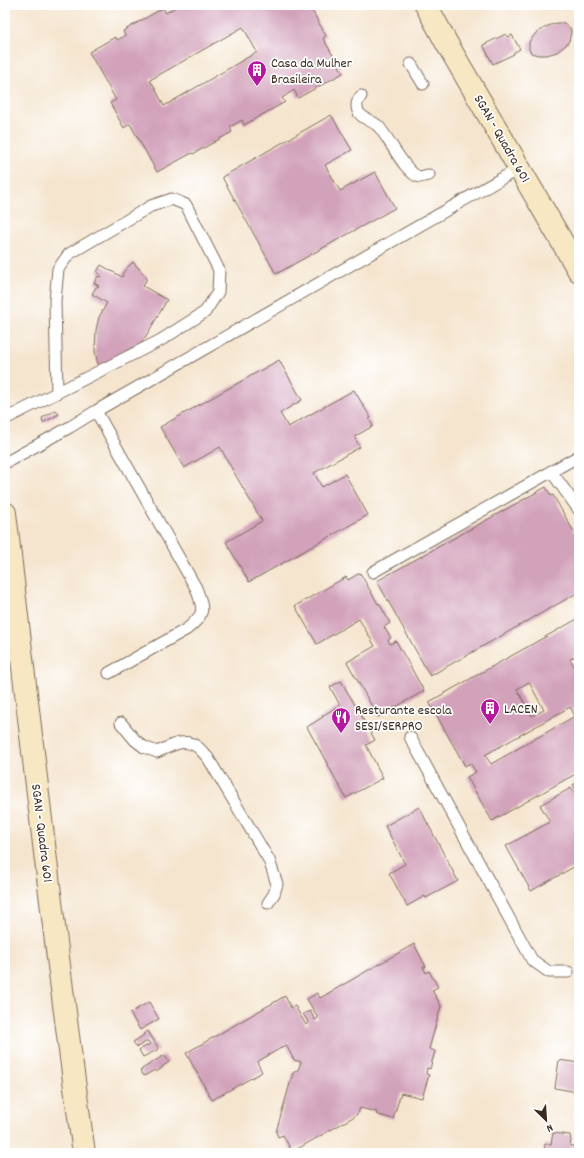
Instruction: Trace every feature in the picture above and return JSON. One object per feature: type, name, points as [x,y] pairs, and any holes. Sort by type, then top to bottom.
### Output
[{"type":"street","name":"SGAN - Quadra 601","points":[[426,5],[579,271]]},
{"type":"street","name":"SGAN - Quadra 601","points":[[5,513],[36,775],[84,1153]]},
{"type":"lane","points":[[411,64],[423,84]]},
{"type":"lane","points":[[361,96],[357,104],[360,114],[378,125],[408,169],[414,175],[420,177],[429,175]]},
{"type":"lane","points":[[5,462],[70,427],[96,410],[520,168]]},
{"type":"lane","points":[[5,419],[57,393],[160,340],[205,312],[218,292],[219,270],[186,205],[172,199],[151,206],[70,254],[58,268],[54,301],[57,393]]},
{"type":"lane","points":[[96,410],[196,588],[202,604],[202,611],[197,621],[187,629],[109,673]]},
{"type":"lane","points":[[373,572],[579,456]]},
{"type":"lane","points":[[551,472],[579,510]]},
{"type":"lane","points":[[121,723],[135,740],[144,747],[157,752],[181,742],[188,742],[197,746],[208,758],[269,860],[277,884],[274,894],[268,903]]},
{"type":"lane","points":[[410,737],[532,960],[550,972],[568,972]]},
{"type":"building","name":"Casa da Mulher Brasileira","points":[[309,5],[326,36],[323,38],[343,73],[298,98],[294,90],[282,98],[285,102],[244,125],[242,120],[230,127],[232,132],[157,172],[130,124],[124,128],[110,103],[116,100],[89,52],[115,37],[117,40],[125,36],[123,31],[163,8],[166,13],[177,6]],"holes":[[[243,27],[257,52],[164,106],[150,80]]]},
{"type":"building","points":[[557,23],[564,23],[570,28],[571,32],[569,41],[566,45],[557,52],[547,55],[531,53],[529,49],[529,42],[536,33]]},
{"type":"building","points":[[506,34],[508,37],[512,35],[520,49],[513,53],[514,54],[493,64],[483,45]]},
{"type":"building","points":[[331,115],[352,150],[325,165],[340,191],[375,172],[395,208],[276,274],[222,177]]},
{"type":"building","points":[[133,262],[147,278],[143,286],[167,300],[139,346],[99,368],[95,352],[96,330],[99,317],[107,303],[92,294],[96,287],[99,286],[94,283],[98,276],[100,277],[101,275],[97,272],[101,265],[122,277],[122,274]]},
{"type":"building","points":[[279,360],[302,400],[280,413],[288,427],[354,390],[371,418],[369,419],[373,426],[354,437],[360,447],[314,473],[322,487],[345,474],[368,515],[249,582],[226,542],[262,521],[220,447],[184,468],[160,427]]},
{"type":"building","points":[[56,410],[59,414],[43,423],[42,418]]},
{"type":"building","points":[[546,487],[551,496],[553,495],[574,532],[579,529],[579,592],[430,676],[377,581]]},
{"type":"building","points":[[360,573],[390,623],[384,627],[391,638],[388,640],[390,644],[396,641],[424,691],[378,717],[347,662],[375,646],[359,619],[317,644],[295,606],[346,577],[348,580]]},
{"type":"building","name":"LACEN","points":[[579,618],[579,654],[570,659],[579,675],[579,772],[492,821],[467,777],[476,772],[470,763],[465,766],[429,702]],"holes":[[[529,682],[544,710],[532,716],[517,689]],[[570,707],[575,716],[491,764],[485,755]]]},
{"type":"building","name":"Resturante escola SESI/SERPRO","points":[[341,681],[375,740],[366,745],[383,778],[346,798],[307,727],[340,705],[330,687]]},
{"type":"building","points":[[579,781],[579,795],[573,785]]},
{"type":"building","points":[[571,788],[579,801],[579,864],[531,891],[506,846],[550,822],[540,805]]},
{"type":"building","points":[[419,807],[458,881],[407,906],[389,873],[405,864],[385,826]]},
{"type":"building","points":[[414,944],[426,967],[423,967],[426,973],[429,971],[438,987],[432,990],[441,1006],[429,1049],[435,1051],[430,1069],[427,1068],[426,1074],[429,1075],[422,1098],[401,1093],[393,1119],[376,1114],[377,1112],[360,1108],[355,1116],[292,1152],[283,1135],[278,1137],[276,1132],[293,1073],[298,1070],[301,1062],[294,1060],[286,1045],[257,1062],[262,1072],[212,1100],[186,1053],[285,996],[291,1008],[295,1006],[306,1025],[309,1023],[303,1014],[310,1011],[315,1020],[318,1018],[307,999],[317,993],[320,998]]},
{"type":"building","points":[[149,1002],[159,1019],[140,1030],[130,1013]]},
{"type":"building","points":[[148,1031],[159,1049],[143,1057],[139,1050],[150,1044],[149,1042],[148,1041],[137,1047],[133,1042]]},
{"type":"building","points":[[165,1056],[169,1062],[156,1072],[155,1070],[144,1076],[140,1071]]},
{"type":"building","points":[[559,1060],[579,1063],[579,1083],[577,1092],[555,1088]]},
{"type":"building","points":[[553,1133],[570,1135],[570,1146],[574,1146],[573,1153],[544,1153],[545,1144],[551,1144]]},
{"type":"place","name":"Casa da Mulher Brasileira","points":[[257,87]]},
{"type":"place","name":"LACEN","points":[[490,725]]},
{"type":"place","name":"Resturante escola SESI/SERPRO","points":[[341,734]]}]
